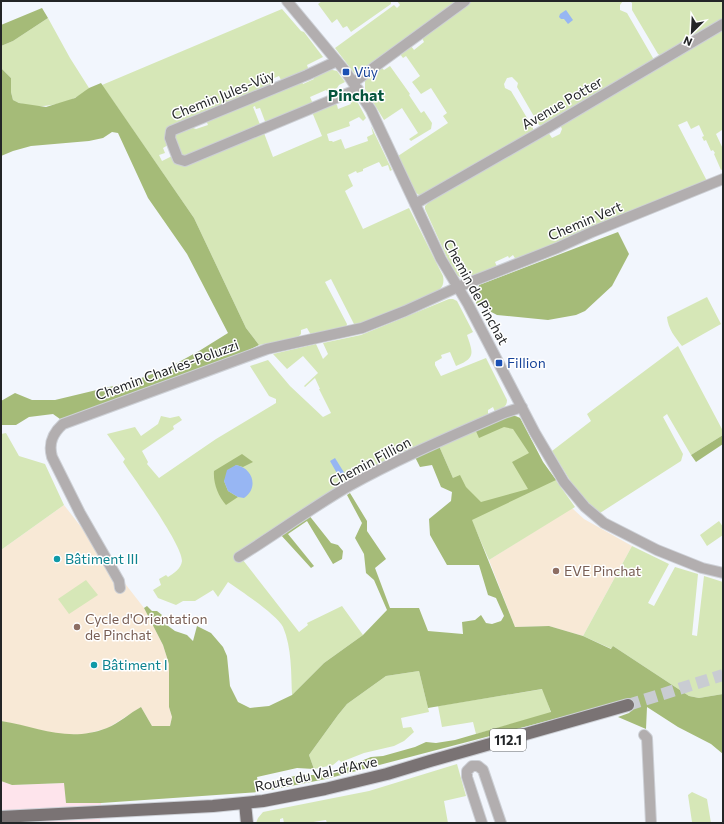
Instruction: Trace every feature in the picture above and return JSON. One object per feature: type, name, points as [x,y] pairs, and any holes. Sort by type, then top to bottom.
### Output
[{"type":"main road","name":"Route du Val-d'Arve","points":[[1,817],[155,810],[245,803],[296,795],[387,774],[628,705]]},
{"type":"main road","points":[[245,803],[247,823]]},
{"type":"street","name":"Chemin de Pinchat","points":[[287,1],[356,86],[379,126],[441,259],[468,304],[542,445],[564,482],[584,506],[604,523],[657,550],[702,568],[723,573]]},
{"type":"street","points":[[356,86],[465,1]]},
{"type":"street","name":"Avenue Potter","points":[[415,204],[539,133],[723,24]]},
{"type":"street","name":"Chemin Jules-Vüy","points":[[337,61],[307,75],[171,131],[170,138],[178,159],[185,161],[356,86]]},
{"type":"street","name":"Chemin Vert","points":[[458,287],[557,248],[723,178]]},
{"type":"street","name":"Chemin Charles-Poluzzi","points":[[120,588],[119,581],[80,513],[52,456],[50,448],[51,442],[58,429],[63,424],[267,349],[362,328],[405,311],[458,287]]},
{"type":"street","name":"Chemin Fillion","points":[[239,557],[306,512],[362,479],[400,460],[504,413],[522,407]]},
{"type":"street","points":[[644,735],[647,738],[651,823]]},
{"type":"street","points":[[482,823],[467,777],[467,771],[472,766],[478,766],[483,770],[501,823]]},
{"type":"shaded area","name":"Cycle d'Orientation de Pinchat","points":[[64,505],[144,608],[163,645],[169,664],[169,707],[172,717],[170,726],[152,726],[141,707],[108,728],[82,735],[57,734],[1,721],[1,550]]},
{"type":"shaded area","name":"EVE Pinchat","points":[[572,508],[584,519],[632,546],[583,636],[549,626],[515,627],[489,560]]},
{"type":"shaded area","points":[[1,781],[12,785],[65,783],[66,803],[101,803],[100,823],[1,823]]},
{"type":"green space","points":[[322,1],[392,1],[391,4],[351,32],[347,26],[343,28],[337,19],[332,23],[318,4]]},
{"type":"green space","points":[[397,1],[460,1],[359,75],[355,74],[335,48],[394,5],[397,8],[400,5]]},
{"type":"green space","points":[[472,1],[623,1],[620,5],[620,10],[627,13],[653,58],[652,61],[543,126],[539,125],[517,87],[518,83],[512,77],[507,78],[504,84],[505,88],[511,91],[533,128],[533,132],[423,195],[419,195],[415,192],[398,156],[448,123],[443,116],[447,113],[431,88],[421,94],[412,82],[420,76],[406,56],[403,58],[400,54],[411,46],[414,50],[424,42],[422,38]]},
{"type":"green space","points":[[630,1],[723,1],[723,20],[661,56],[658,54],[632,10],[632,3]]},
{"type":"green space","points":[[42,8],[48,18],[13,41],[1,46],[1,25]]},
{"type":"green space","points":[[282,9],[301,31],[304,32],[323,57],[307,65],[309,71],[282,82],[279,76],[272,79],[274,85],[171,128],[168,145],[163,148],[165,153],[159,155],[162,161],[174,155],[176,160],[251,139],[264,133],[273,157],[322,136],[312,112],[333,102],[337,105],[338,109],[351,104],[349,96],[357,101],[366,118],[363,121],[359,117],[349,122],[350,126],[327,134],[329,141],[333,142],[341,139],[345,149],[368,141],[367,137],[373,134],[371,126],[392,170],[390,171],[388,165],[382,167],[379,162],[363,169],[363,171],[357,173],[356,171],[348,175],[353,186],[345,191],[363,229],[409,208],[443,276],[443,283],[439,290],[431,295],[357,325],[354,324],[331,279],[325,282],[347,324],[346,328],[311,335],[307,328],[301,330],[301,334],[297,338],[259,345],[246,328],[194,218],[102,85]]},
{"type":"green space","points":[[48,18],[70,58],[89,88],[73,99],[52,105],[31,106],[21,104],[13,100],[11,92],[11,78],[1,68],[1,46],[13,41]]},
{"type":"green space","points":[[723,29],[723,131],[722,130],[716,134],[723,149],[723,169],[721,170],[713,150],[711,151],[706,140],[704,141],[702,137],[704,136],[699,125],[691,129],[687,121],[678,125],[707,181],[516,260],[513,255],[509,258],[508,256],[495,262],[497,267],[473,276],[471,274],[460,277],[453,271],[425,209],[425,206],[429,202],[548,132],[552,138],[560,134],[562,129],[560,125]]},
{"type":"green space","points":[[390,66],[410,94],[409,95],[421,113],[424,111],[432,123],[431,129],[411,141],[409,139],[418,133],[402,108],[384,120],[365,89],[364,80],[381,67],[384,70]]},
{"type":"green space","points":[[1,68],[11,78],[11,92],[13,100],[19,103],[46,107],[75,98],[89,88],[101,83],[194,218],[246,328],[259,345],[241,354],[110,404],[60,419],[53,414],[29,417],[16,425],[1,425],[1,401],[15,393],[32,400],[55,400],[130,382],[166,369],[228,333],[187,254],[148,198],[118,133],[112,132],[103,138],[89,141],[31,146],[1,156]]},
{"type":"green space","points":[[328,69],[337,71],[345,82],[328,92],[326,90],[310,97],[313,104],[266,124],[260,108],[256,109],[255,106],[253,107],[261,127],[181,158],[173,135],[190,127],[196,129],[208,125],[206,120],[301,80],[303,84],[314,79],[313,75]]},
{"type":"green space","points":[[618,232],[629,254],[612,286],[585,311],[576,315],[548,320],[497,315],[476,304],[479,285]]},
{"type":"green space","points":[[707,297],[721,324],[682,346],[670,329],[667,317]]},
{"type":"green space","points":[[449,299],[457,301],[473,332],[467,335],[471,346],[471,354],[467,360],[456,366],[450,352],[441,355],[442,358],[435,362],[435,365],[441,376],[486,358],[507,400],[505,406],[495,412],[493,407],[488,410],[488,415],[361,472],[362,475],[239,555],[299,632],[308,625],[307,623],[342,606],[363,635],[324,663],[292,695],[290,652],[283,627],[274,616],[250,597],[228,582],[218,597],[213,590],[195,601],[183,601],[176,605],[158,598],[153,590],[161,585],[159,579],[166,575],[168,577],[179,569],[182,561],[180,553],[166,527],[123,462],[125,459],[107,434],[135,427],[141,436],[158,424],[161,416],[170,418],[179,416],[182,420],[173,426],[174,429],[142,451],[148,462],[147,464],[159,478],[216,439],[276,403],[276,399],[269,396],[250,366],[268,360],[290,386],[323,417],[331,413],[315,378],[305,387],[304,386],[318,373],[303,356],[287,369],[273,354],[316,344],[323,359],[328,354],[323,343],[361,335]]},
{"type":"green space","points":[[678,346],[723,431],[723,435],[691,455],[667,414],[663,417],[683,454],[681,461],[600,513],[584,499],[571,482],[552,451],[591,421],[587,414]]},
{"type":"green space","points":[[510,414],[520,418],[543,462],[556,480],[472,520],[515,627],[549,626],[583,636],[611,649],[613,646],[689,696],[699,698],[723,694],[723,754],[711,744],[678,727],[647,707],[646,729],[618,717],[629,713],[632,710],[632,707],[623,701],[326,779],[270,790],[269,787],[275,783],[274,781],[299,775],[321,775],[331,773],[371,757],[383,756],[415,747],[426,742],[436,743],[455,740],[551,712],[542,689],[428,708],[419,671],[386,676],[347,704],[309,755],[314,769],[297,768],[257,777],[259,788],[258,792],[101,803],[66,803],[64,783],[12,785],[1,781],[1,721],[66,734],[79,734],[107,728],[141,707],[152,726],[170,726],[172,717],[169,707],[169,664],[163,645],[144,608],[147,606],[152,611],[157,611],[162,615],[160,620],[175,631],[187,635],[193,641],[197,626],[211,633],[223,647],[227,656],[230,686],[238,702],[250,708],[269,706],[292,695],[324,663],[363,635],[387,610],[374,580],[366,573],[364,554],[355,538],[362,523],[347,495],[350,493],[367,521],[367,531],[386,559],[375,568],[390,608],[419,608],[428,631],[463,634],[462,622],[475,620],[481,615],[486,623],[492,624],[501,621],[504,616],[496,598],[488,595],[479,565],[447,565],[430,535],[429,519],[451,501],[452,492],[441,487],[432,465],[420,467],[415,457],[439,446],[453,478],[460,475],[466,487],[481,502],[528,489],[512,462],[529,453],[513,429],[504,427],[479,438],[475,429]]},
{"type":"green space","points":[[505,416],[516,416],[520,418],[543,462],[575,507],[489,560],[439,446]]},
{"type":"green space","points":[[6,433],[19,456],[45,464],[64,505],[1,550],[1,434]]},
{"type":"green space","points":[[723,435],[723,444],[696,462],[691,455]]},
{"type":"green space","points":[[242,454],[253,462],[243,467],[236,465],[224,481],[228,491],[238,497],[226,505],[217,489],[214,480],[214,471]]},
{"type":"green space","points":[[308,514],[331,543],[338,545],[343,551],[342,559],[333,564],[307,521],[288,534],[314,566],[311,568],[280,534]]},
{"type":"green space","points":[[719,521],[723,527],[723,535],[707,546],[700,535]]},
{"type":"green space","points":[[632,546],[669,564],[648,603],[654,606],[675,567],[698,574],[692,635],[697,636],[704,576],[723,582],[723,694],[699,698],[689,696],[613,646],[612,649],[583,636]]},
{"type":"green space","points":[[86,580],[98,595],[69,614],[58,599]]},
{"type":"green space","points":[[419,671],[429,712],[401,718],[403,728],[411,727],[414,732],[404,741],[394,746],[364,753],[341,762],[339,760],[333,765],[314,769],[309,755],[347,704],[386,676]]},
{"type":"green space","points":[[543,689],[551,713],[476,734],[473,722],[442,727],[438,706]]},
{"type":"green space","points":[[457,764],[466,796],[444,801],[448,823],[327,823],[326,820],[307,823],[284,823],[283,818],[280,819],[280,823],[256,823],[263,812],[369,791]]},
{"type":"green space","points":[[692,792],[707,799],[711,823],[692,822],[688,795]]},
{"type":"water","points":[[566,10],[573,20],[568,24],[564,19],[559,17],[560,14]]},
{"type":"water","points":[[335,458],[345,474],[339,477],[330,461]]},
{"type":"water","points":[[236,465],[247,470],[252,479],[253,484],[249,494],[244,498],[238,497],[228,491],[224,481],[227,470]]},
{"type":"tunnel","points":[[628,705],[723,675]]},
{"type":"place","name":"Vüy","points":[[346,72]]},
{"type":"place","name":"Fillion","points":[[499,363]]},
{"type":"place","name":"Bâtiment III","points":[[57,559]]},
{"type":"place","name":"EVE Pinchat","points":[[556,571]]},
{"type":"place","name":"Cycle d'Orientation de Pinchat","points":[[77,627]]},
{"type":"place","name":"Bâtiment I","points":[[94,665]]},
{"type":"district","name":"Pinchat","points":[[356,95]]}]
